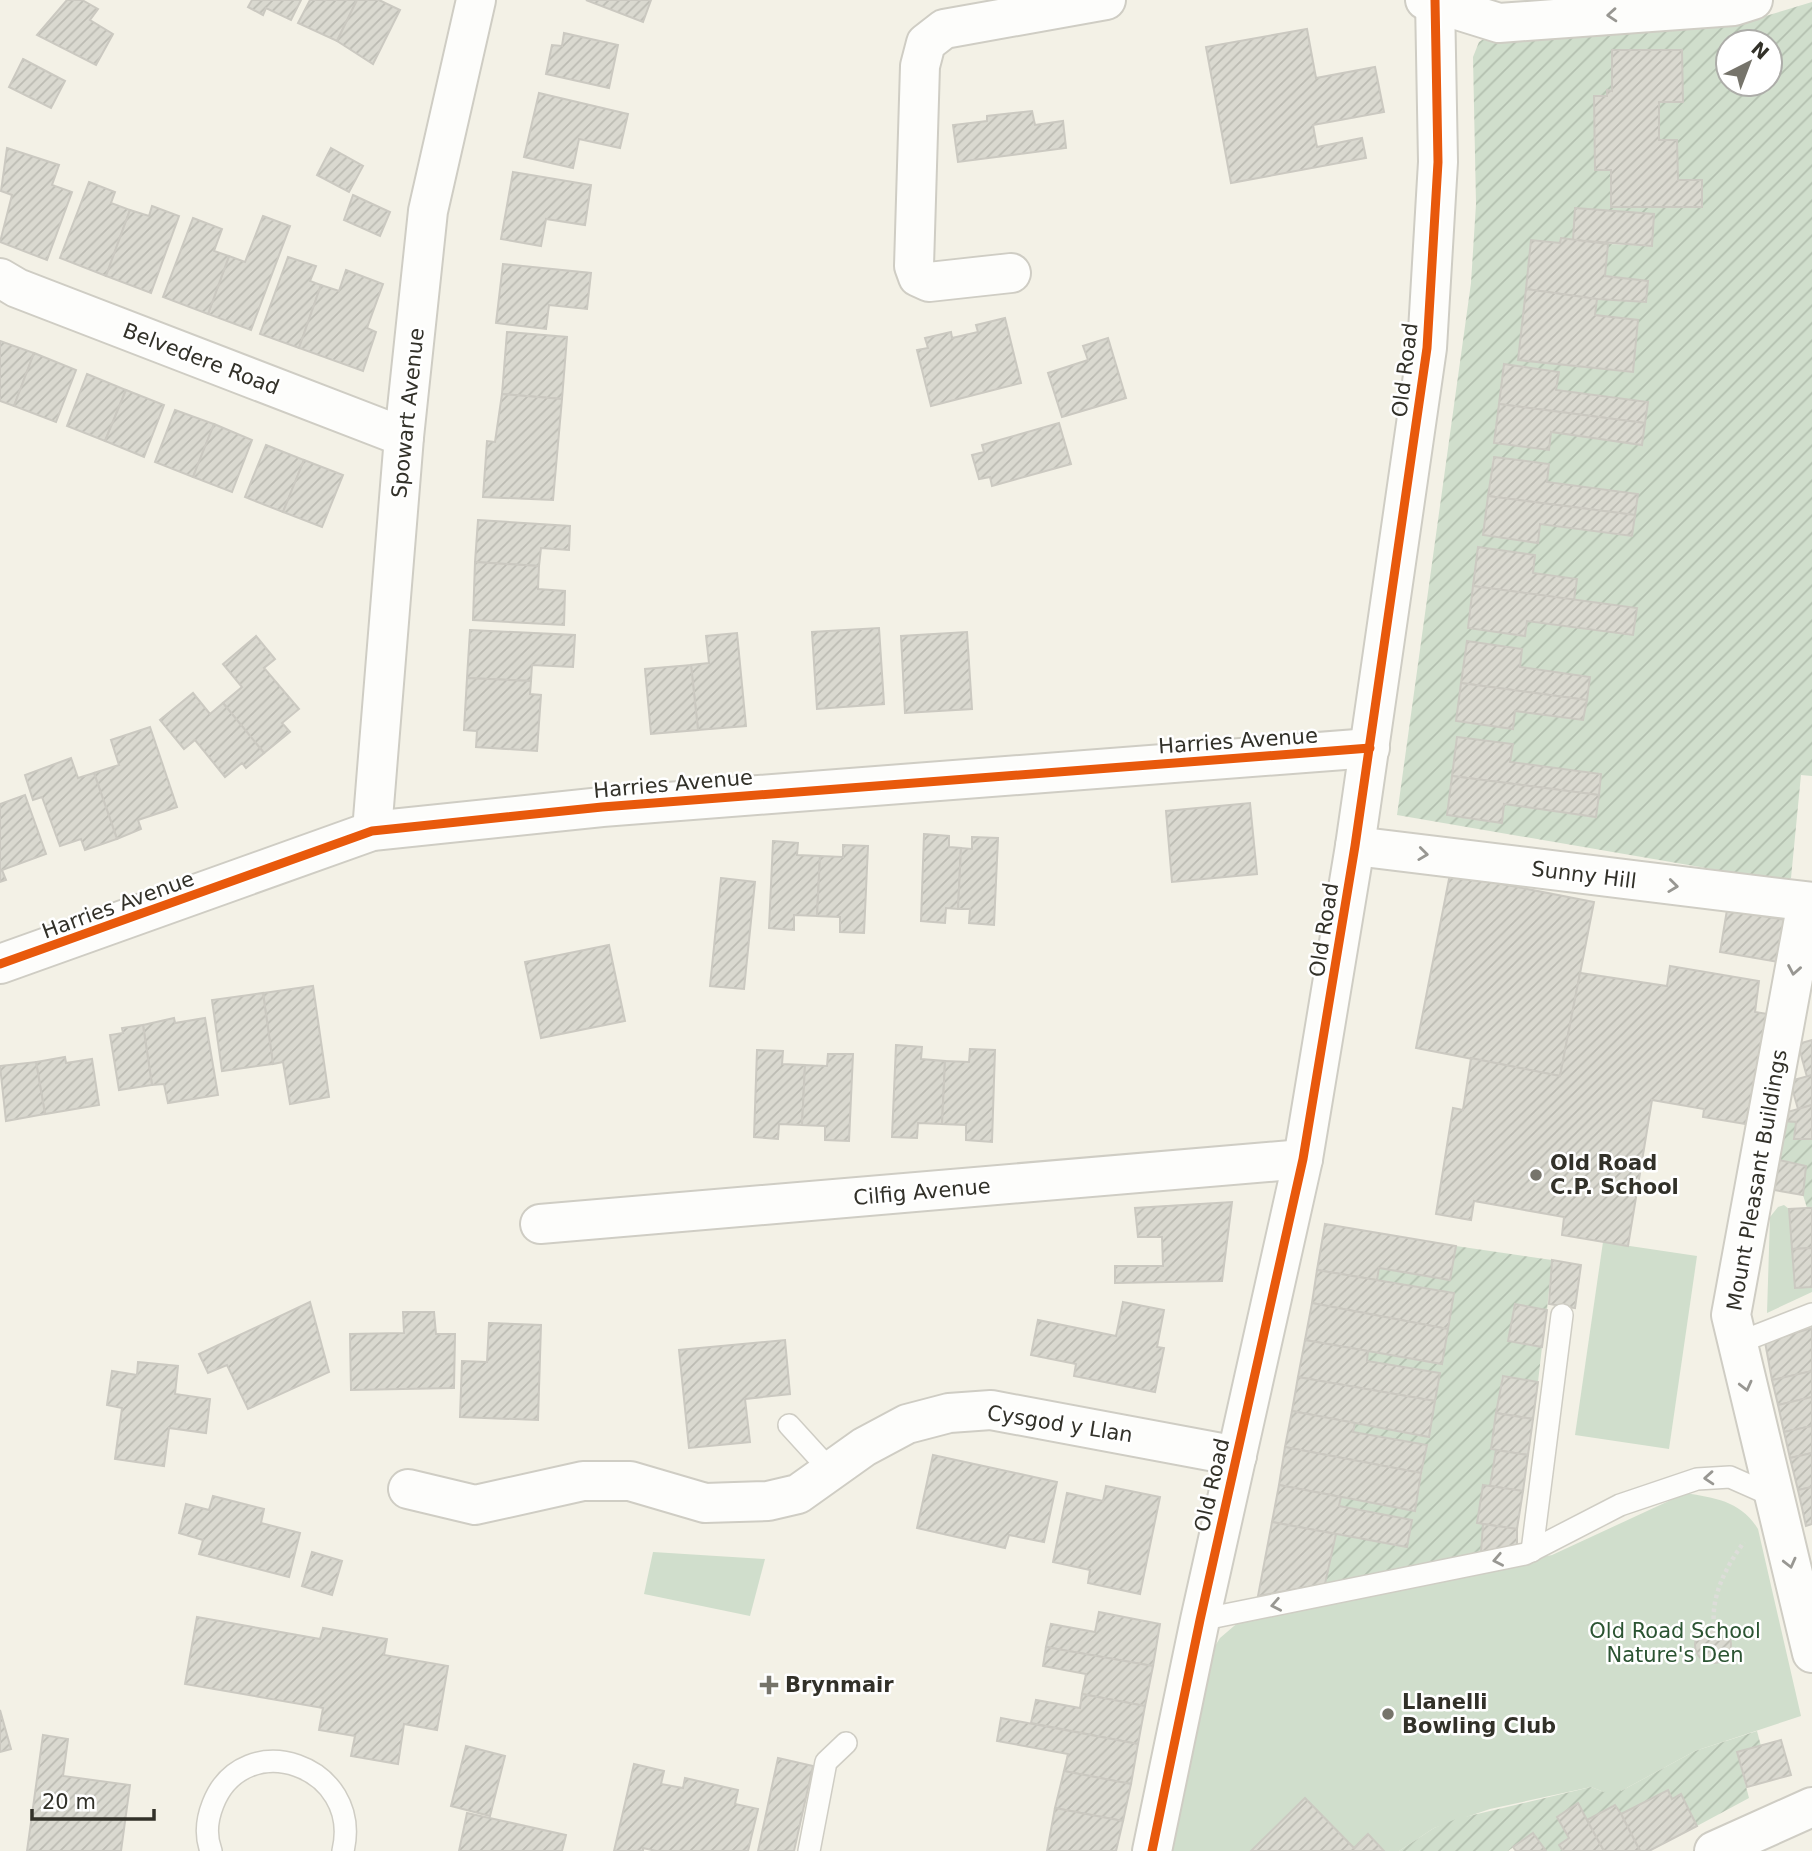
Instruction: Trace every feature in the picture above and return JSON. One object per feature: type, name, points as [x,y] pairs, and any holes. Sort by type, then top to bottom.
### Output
[{"type":"street","name":"Spowart Avenue","points":[[372,831],[404,437],[428,211],[476,0]]},
{"type":"street","points":[[1011,273],[929,282],[918,277],[914,267],[920,66],[926,43],[944,29],[1106,0]]},
{"type":"street","name":"Old Road","points":[[1152,1851],[1200,1620],[1303,1159],[1370,748],[1427,348],[1438,162],[1435,1],[1499,23],[1734,6],[1753,0]]},
{"type":"street","name":"Belvedere Road","points":[[0,278],[17,288],[404,437]]},
{"type":"street","name":"Harries Avenue","points":[[0,964],[372,831],[602,807],[1370,748]]},
{"type":"street","name":"Sunny Hill","points":[[1355,846],[1809,902]]},
{"type":"street","name":"Mount Pleasant Buildings","points":[[1809,902],[1731,1315],[1735,1345],[1812,1653]]},
{"type":"street","name":"Cilfig Avenue","points":[[540,1224],[1303,1159]]},
{"type":"street","name":"Cysgod y Llan","points":[[408,1489],[475,1505],[583,1481],[630,1481],[705,1503],[768,1501],[798,1494],[830,1470],[907,1424],[949,1413],[991,1410],[1237,1456]]},
{"type":"street","points":[[1714,1851],[1812,1807]]},
{"type":"lane","points":[[1735,1345],[1812,1314]]},
{"type":"lane","points":[[1532,1551],[1562,1315]]},
{"type":"lane","points":[[789,1425],[830,1470]]},
{"type":"lane","points":[[1200,1620],[1532,1551],[1620,1505],[1697,1479],[1730,1477],[1775,1503]]},
{"type":"lane","points":[[809,1851],[826,1762],[846,1743]]},
{"type":"lane","points":[[211,1851],[207,1841],[208,1816],[217,1794],[233,1776],[255,1764],[279,1761],[302,1766],[321,1777],[336,1793],[344,1814],[346,1836],[343,1851]]},
{"type":"path","points":[[1714,1626],[1713,1613],[1718,1589],[1730,1561],[1775,1503]]},
{"type":"green space","points":[[1812,2],[1812,776],[1801,775],[1791,878],[1781,881],[1397,815],[1471,283],[1476,204],[1473,57],[1479,42],[1494,32],[1759,18]],"holes":[[[1575,208],[1654,214],[1652,246],[1608,244],[1605,276],[1648,281],[1646,302],[1597,299],[1595,315],[1638,321],[1633,372],[1518,359],[1531,240],[1560,243],[1561,238],[1573,240]],[[1504,365],[1559,373],[1556,390],[1648,402],[1642,444],[1551,432],[1548,450],[1494,443]],[[1493,457],[1549,464],[1547,482],[1637,494],[1632,536],[1540,524],[1538,543],[1484,535]],[[1478,548],[1535,555],[1533,573],[1574,600],[1637,608],[1633,635],[1527,621],[1525,636],[1468,628]],[[1468,641],[1522,649],[1520,667],[1589,677],[1583,720],[1515,711],[1513,729],[1456,721]],[[1457,737],[1512,744],[1510,762],[1601,774],[1596,816],[1504,804],[1502,823],[1448,815]]]},
{"type":"green space","points":[[1783,1121],[1796,1122],[1794,1139],[1812,1139],[1812,1208],[1807,1208],[1803,1195],[1806,1166],[1775,1159]]},
{"type":"green space","points":[[1784,1205],[1789,1209],[1795,1288],[1812,1287],[1812,1292],[1767,1313],[1770,1217],[1778,1207]]},
{"type":"green space","points":[[1603,1242],[1697,1256],[1669,1449],[1575,1435]]},
{"type":"green space","points":[[1456,1246],[1552,1260],[1547,1310],[1516,1304],[1509,1341],[1542,1347],[1538,1382],[1502,1376],[1491,1448],[1496,1450],[1490,1486],[1483,1486],[1477,1523],[1483,1524],[1481,1552],[1325,1584],[1336,1534],[1407,1547],[1412,1520],[1339,1506],[1341,1497],[1415,1511],[1427,1445],[1353,1432],[1355,1423],[1429,1436],[1440,1373],[1367,1361],[1368,1351],[1442,1364],[1454,1294],[1377,1280],[1379,1268],[1450,1280]]},
{"type":"green space","name":"Llanelli Bowling Club","points":[[1686,1493],[1726,1502],[1744,1512],[1758,1529],[1801,1716],[1695,1751],[1621,1791],[1604,1792],[1591,1787],[1490,1809],[1434,1828],[1399,1851],[1170,1851],[1210,1654],[1220,1638],[1248,1614],[1552,1555]]},
{"type":"green space","points":[[653,1552],[765,1559],[750,1616],[644,1594]]},
{"type":"green space","points":[[1757,1731],[1761,1746],[1737,1752],[1749,1798],[1697,1826],[1681,1795],[1672,1799],[1668,1790],[1621,1814],[1614,1805],[1587,1820],[1578,1804],[1557,1817],[1569,1838],[1559,1845],[1563,1851],[1546,1851],[1533,1833],[1508,1851],[1399,1851],[1434,1828],[1456,1819],[1591,1787],[1604,1792],[1619,1786],[1621,1791],[1695,1751]]},
{"type":"building","points":[[67,0],[82,0],[98,9],[90,20],[113,34],[96,65],[37,35]]},
{"type":"building","points":[[252,0],[301,0],[291,20],[266,8],[263,15],[248,7]]},
{"type":"building","points":[[310,0],[357,0],[337,41],[298,23]]},
{"type":"building","points":[[357,0],[379,0],[400,10],[373,64],[337,41]]},
{"type":"building","points":[[586,0],[651,0],[643,22]]},
{"type":"building","points":[[1307,29],[1316,78],[1375,67],[1384,112],[1313,125],[1317,147],[1362,138],[1366,158],[1231,183],[1206,47]]},
{"type":"building","points":[[564,33],[618,45],[609,88],[546,74],[552,45],[562,46]]},
{"type":"building","points":[[1612,50],[1682,50],[1683,102],[1659,102],[1659,140],[1677,140],[1678,180],[1702,180],[1702,207],[1611,207],[1611,170],[1595,170],[1594,96],[1607,96],[1607,90],[1612,91]]},
{"type":"building","points":[[23,59],[65,81],[51,108],[9,87]]},
{"type":"building","points":[[539,93],[628,114],[620,148],[579,139],[573,168],[524,157]]},
{"type":"building","points":[[1032,111],[1035,125],[1063,121],[1066,148],[958,162],[953,125],[987,121],[987,116]]},
{"type":"building","points":[[7,148],[59,165],[52,185],[72,192],[47,260],[0,242],[12,195],[1,191]]},
{"type":"building","points":[[331,148],[363,166],[349,192],[317,175]]},
{"type":"building","points":[[513,172],[591,185],[585,225],[546,219],[541,246],[501,239]]},
{"type":"building","points":[[89,182],[115,192],[111,203],[130,210],[106,276],[60,258]]},
{"type":"building","points":[[353,195],[390,212],[380,236],[344,220]]},
{"type":"building","points":[[152,206],[179,216],[151,293],[106,276],[130,210],[149,216]]},
{"type":"building","points":[[1575,208],[1654,214],[1652,246],[1573,240]]},
{"type":"building","points":[[263,216],[290,226],[251,330],[208,314],[229,256],[245,262]]},
{"type":"building","points":[[193,218],[222,229],[214,251],[229,256],[208,314],[163,297]]},
{"type":"building","points":[[1561,238],[1608,244],[1605,276],[1648,281],[1646,302],[1597,299],[1526,289],[1531,240],[1560,243]]},
{"type":"building","points":[[288,257],[316,266],[310,281],[321,285],[299,348],[260,334]]},
{"type":"building","points":[[503,264],[591,273],[587,309],[549,305],[546,329],[496,323]]},
{"type":"building","points":[[346,270],[383,284],[367,328],[376,332],[363,371],[299,348],[321,285],[339,291]]},
{"type":"building","points":[[1526,289],[1597,299],[1595,315],[1638,320],[1633,372],[1518,360]]},
{"type":"building","points":[[1005,318],[1021,383],[931,406],[917,350],[928,348],[925,338],[951,332],[952,338],[978,332],[976,325]]},
{"type":"building","points":[[507,332],[567,337],[562,399],[502,394]]},
{"type":"building","points":[[1108,338],[1126,398],[1062,417],[1048,373],[1088,360],[1083,346]]},
{"type":"building","points":[[0,341],[34,353],[14,406],[0,401]]},
{"type":"building","points":[[34,353],[76,370],[56,422],[14,406]]},
{"type":"building","points":[[1504,364],[1559,372],[1556,390],[1648,402],[1645,423],[1499,404]]},
{"type":"building","points":[[87,374],[126,390],[105,441],[67,426]]},
{"type":"building","points":[[126,390],[164,405],[144,457],[105,441]]},
{"type":"building","points":[[502,394],[562,399],[553,500],[483,497],[487,441],[495,442]]},
{"type":"building","points":[[1499,404],[1645,423],[1642,445],[1551,432],[1549,450],[1494,443]]},
{"type":"building","points":[[175,410],[214,424],[193,477],[155,462]]},
{"type":"building","points":[[1059,423],[1071,464],[992,486],[990,477],[979,479],[972,455],[984,452],[982,445]]},
{"type":"building","points":[[214,424],[252,440],[232,492],[193,477]]},
{"type":"building","points":[[266,445],[304,460],[283,512],[245,497]]},
{"type":"building","points":[[1494,457],[1549,464],[1547,482],[1638,494],[1635,515],[1488,496]]},
{"type":"building","points":[[304,460],[343,475],[322,527],[283,512]]},
{"type":"building","points":[[1488,496],[1635,515],[1632,536],[1540,524],[1538,543],[1483,535]]},
{"type":"building","points":[[478,520],[570,526],[569,550],[541,548],[539,566],[475,562]]},
{"type":"building","points":[[1478,547],[1535,555],[1533,573],[1577,579],[1574,600],[1473,586]]},
{"type":"building","points":[[475,562],[539,566],[538,589],[565,591],[564,625],[473,620]]},
{"type":"building","points":[[1473,586],[1637,608],[1633,635],[1527,621],[1525,636],[1468,628]]},
{"type":"building","points":[[879,628],[884,704],[817,709],[812,632]]},
{"type":"building","points":[[470,630],[575,635],[573,667],[532,665],[531,681],[467,678]]},
{"type":"building","points":[[967,632],[972,709],[905,713],[901,636]]},
{"type":"building","points":[[737,633],[746,726],[698,730],[691,665],[709,663],[706,636]]},
{"type":"building","points":[[256,636],[275,659],[264,668],[299,709],[282,723],[290,732],[264,753],[223,703],[242,687],[223,664]]},
{"type":"building","points":[[1467,641],[1522,649],[1520,667],[1590,677],[1587,700],[1461,683]]},
{"type":"building","points":[[691,665],[698,730],[651,734],[645,669]]},
{"type":"building","points":[[467,678],[531,681],[530,694],[541,695],[537,751],[476,747],[477,731],[464,730]]},
{"type":"building","points":[[1461,683],[1587,700],[1583,720],[1515,711],[1513,729],[1456,721]]},
{"type":"building","points":[[193,693],[210,714],[223,703],[264,753],[246,768],[242,763],[225,777],[195,740],[184,749],[160,720]]},
{"type":"building","points":[[150,727],[177,807],[138,820],[141,829],[117,839],[94,773],[119,765],[111,740]]},
{"type":"building","points":[[1457,737],[1513,744],[1510,762],[1601,774],[1599,795],[1452,776]]},
{"type":"building","points":[[71,758],[78,778],[94,773],[117,839],[85,850],[81,839],[60,846],[42,797],[33,800],[25,775]]},
{"type":"building","points":[[1452,776],[1599,795],[1596,817],[1504,804],[1502,823],[1447,815]]},
{"type":"building","points":[[25,795],[46,854],[2,870],[6,880],[0,882],[0,804]]},
{"type":"building","points":[[1250,803],[1257,874],[1172,882],[1166,811]]},
{"type":"building","points":[[924,834],[949,836],[949,847],[961,848],[958,909],[946,908],[945,923],[921,921]]},
{"type":"building","points":[[972,837],[998,838],[994,925],[969,923],[970,909],[958,909],[961,848],[972,849]]},
{"type":"building","points":[[773,841],[798,843],[797,855],[820,856],[817,916],[794,915],[794,930],[769,928]]},
{"type":"building","points":[[843,845],[868,846],[864,933],[840,932],[840,917],[817,916],[820,856],[843,857]]},
{"type":"building","points":[[1450,874],[1594,902],[1560,1076],[1416,1048]]},
{"type":"building","points":[[721,878],[755,882],[744,989],[710,986]]},
{"type":"building","points":[[1727,910],[1792,921],[1785,963],[1720,952]]},
{"type":"building","points":[[609,945],[625,1021],[541,1038],[525,962]]},
{"type":"building","points":[[1670,966],[1759,981],[1755,1012],[1774,1015],[1752,1125],[1703,1117],[1704,1109],[1652,1100],[1628,1246],[1562,1235],[1564,1217],[1474,1201],[1471,1220],[1436,1214],[1453,1108],[1463,1110],[1471,1058],[1560,1076],[1580,973],[1667,986]]},
{"type":"building","points":[[313,986],[329,1097],[290,1104],[283,1062],[273,1064],[263,993]]},
{"type":"building","points":[[263,993],[273,1064],[222,1071],[212,1000]]},
{"type":"building","points":[[174,1018],[175,1023],[205,1018],[218,1095],[168,1103],[164,1084],[152,1085],[143,1025]]},
{"type":"building","points":[[143,1025],[152,1085],[119,1090],[110,1035],[123,1033],[122,1028]]},
{"type":"building","points":[[1812,1040],[1812,1075],[1807,1077],[1798,1044]]},
{"type":"building","points":[[896,1045],[922,1047],[921,1059],[945,1061],[942,1124],[918,1123],[917,1138],[892,1137]]},
{"type":"building","points":[[970,1049],[995,1050],[992,1142],[966,1140],[966,1125],[942,1124],[945,1061],[969,1062]]},
{"type":"building","points":[[757,1050],[783,1051],[782,1064],[805,1065],[802,1125],[779,1124],[778,1139],[754,1137]]},
{"type":"building","points":[[828,1054],[853,1054],[849,1141],[825,1140],[825,1126],[802,1125],[805,1065],[827,1066]]},
{"type":"building","points":[[65,1057],[66,1063],[92,1059],[99,1105],[45,1114],[36,1062]]},
{"type":"building","points":[[36,1062],[45,1114],[6,1121],[0,1066]]},
{"type":"building","points":[[1812,1075],[1812,1105],[1798,1109],[1790,1081]]},
{"type":"building","points":[[1812,1105],[1812,1139],[1794,1139],[1796,1122],[1783,1121],[1784,1113]]},
{"type":"building","points":[[1775,1159],[1806,1166],[1803,1195],[1768,1189]]},
{"type":"building","points":[[1232,1202],[1222,1281],[1115,1283],[1115,1266],[1163,1266],[1162,1237],[1138,1237],[1135,1208]]},
{"type":"building","points":[[1812,1208],[1812,1248],[1792,1249],[1789,1209]]},
{"type":"building","points":[[1325,1224],[1456,1246],[1450,1280],[1379,1268],[1377,1280],[1317,1270]]},
{"type":"building","points":[[1812,1248],[1812,1287],[1795,1288],[1792,1249]]},
{"type":"building","points":[[1552,1260],[1581,1265],[1575,1308],[1549,1304]]},
{"type":"building","points":[[1317,1270],[1454,1293],[1448,1329],[1312,1303]]},
{"type":"building","points":[[310,1302],[329,1372],[248,1409],[227,1365],[208,1373],[199,1354]]},
{"type":"building","points":[[1123,1302],[1164,1310],[1157,1347],[1164,1348],[1155,1392],[1074,1376],[1076,1364],[1031,1355],[1038,1320],[1116,1336]]},
{"type":"building","points":[[1312,1303],[1448,1329],[1442,1364],[1305,1340]]},
{"type":"building","points":[[1515,1304],[1547,1310],[1542,1347],[1508,1341]]},
{"type":"building","points":[[403,1312],[434,1312],[436,1334],[455,1334],[454,1388],[351,1390],[350,1334],[404,1333]]},
{"type":"building","points":[[489,1323],[541,1325],[538,1420],[460,1417],[462,1361],[487,1362]]},
{"type":"building","points":[[1812,1328],[1812,1371],[1772,1380],[1765,1342]]},
{"type":"building","points":[[785,1340],[790,1394],[745,1399],[750,1442],[689,1448],[679,1350]]},
{"type":"building","points":[[1305,1340],[1368,1351],[1367,1361],[1440,1373],[1435,1401],[1298,1377]]},
{"type":"building","points":[[138,1362],[178,1366],[175,1394],[210,1399],[206,1433],[169,1428],[164,1466],[115,1459],[122,1408],[107,1405],[112,1371],[137,1375]]},
{"type":"building","points":[[1812,1371],[1812,1397],[1778,1405],[1772,1380]]},
{"type":"building","points":[[1503,1376],[1538,1382],[1533,1419],[1496,1413]]},
{"type":"building","points":[[1298,1377],[1435,1401],[1429,1437],[1292,1411]]},
{"type":"building","points":[[1812,1397],[1812,1426],[1784,1432],[1778,1405]]},
{"type":"building","points":[[1292,1411],[1355,1423],[1353,1432],[1427,1445],[1421,1473],[1285,1447]]},
{"type":"building","points":[[1496,1413],[1533,1419],[1528,1455],[1491,1449]]},
{"type":"building","points":[[1812,1426],[1812,1453],[1790,1458],[1784,1432]]},
{"type":"building","points":[[1285,1447],[1421,1473],[1415,1511],[1279,1485]]},
{"type":"building","points":[[1496,1450],[1528,1455],[1523,1491],[1490,1486]]},
{"type":"building","points":[[1812,1453],[1812,1487],[1798,1490],[1790,1458]]},
{"type":"building","points":[[933,1455],[1057,1482],[1044,1542],[1009,1535],[1005,1548],[917,1528]]},
{"type":"building","points":[[1279,1485],[1341,1497],[1339,1506],[1412,1520],[1407,1547],[1272,1522]]},
{"type":"building","points":[[1483,1485],[1523,1491],[1517,1529],[1477,1523]]},
{"type":"building","points":[[1106,1486],[1160,1497],[1140,1594],[1088,1583],[1090,1570],[1053,1562],[1067,1493],[1103,1501]]},
{"type":"building","points":[[1812,1487],[1812,1524],[1806,1526],[1798,1490]]},
{"type":"building","points":[[213,1496],[264,1509],[261,1523],[300,1533],[289,1577],[199,1554],[203,1540],[179,1533],[186,1504],[209,1510]]},
{"type":"building","points":[[1272,1522],[1336,1534],[1325,1584],[1258,1596]]},
{"type":"building","points":[[1483,1524],[1517,1529],[1517,1546],[1481,1552]]},
{"type":"building","points":[[312,1552],[342,1561],[332,1595],[302,1586]]},
{"type":"building","points":[[1099,1612],[1160,1624],[1153,1666],[1046,1647],[1051,1624],[1095,1632]]},
{"type":"building","points":[[197,1617],[320,1639],[323,1628],[387,1639],[384,1655],[448,1666],[437,1730],[404,1724],[398,1764],[351,1756],[355,1736],[319,1730],[323,1708],[185,1684]]},
{"type":"building","points":[[1713,1627],[1726,1632],[1731,1645],[1726,1658],[1713,1663],[1700,1658],[1695,1645],[1700,1632]]},
{"type":"building","points":[[1046,1647],[1153,1666],[1145,1706],[1082,1694],[1086,1674],[1043,1666]]},
{"type":"building","points":[[1082,1694],[1145,1706],[1138,1744],[1031,1723],[1036,1700],[1080,1708]]},
{"type":"building","points":[[0,1710],[11,1749],[0,1752]]},
{"type":"building","points":[[1001,1718],[1138,1744],[1131,1784],[1064,1771],[1068,1754],[997,1741]]},
{"type":"building","points":[[43,1735],[68,1739],[63,1776],[130,1785],[121,1851],[27,1851]]},
{"type":"building","points":[[1781,1740],[1791,1775],[1747,1787],[1737,1752]]},
{"type":"building","points":[[466,1746],[505,1756],[490,1816],[451,1806]]},
{"type":"building","points":[[778,1758],[813,1766],[794,1851],[758,1851]]},
{"type":"building","points":[[634,1764],[664,1771],[661,1784],[683,1788],[685,1778],[738,1790],[735,1804],[758,1809],[748,1851],[656,1851],[643,1848],[643,1851],[614,1851]]},
{"type":"building","points":[[1064,1771],[1131,1784],[1123,1821],[1055,1808]]},
{"type":"building","points":[[1668,1790],[1672,1799],[1681,1794],[1697,1826],[1649,1851],[1640,1851],[1621,1814]]},
{"type":"building","points":[[1305,1798],[1354,1848],[1368,1834],[1384,1851],[1251,1851]]},
{"type":"building","points":[[1578,1803],[1604,1851],[1563,1851],[1559,1845],[1569,1838],[1557,1817]]},
{"type":"building","points":[[1615,1805],[1640,1851],[1604,1851],[1587,1820]]},
{"type":"building","points":[[1055,1808],[1123,1821],[1116,1851],[1047,1851]]},
{"type":"building","points":[[467,1813],[566,1835],[562,1851],[459,1851]]},
{"type":"building","points":[[1533,1833],[1546,1851],[1516,1851],[1513,1847]]},
{"type":"cycle path","points":[[1152,1851],[1200,1620],[1303,1159],[1355,846],[1427,348],[1438,162],[1435,0]]},
{"type":"cycle path","points":[[0,964],[372,831],[602,807],[1370,748]]},
{"type":"place","name":"Old Road C.P. School","points":[[1536,1175]]},
{"type":"place","name":"Brynmair","points":[[769,1685]]},
{"type":"place","name":"Llanelli Bowling Club","points":[[1388,1714]]},
{"type":"park label","name":"Old Road School Nature's Den","points":[[1675,1643]]}]
